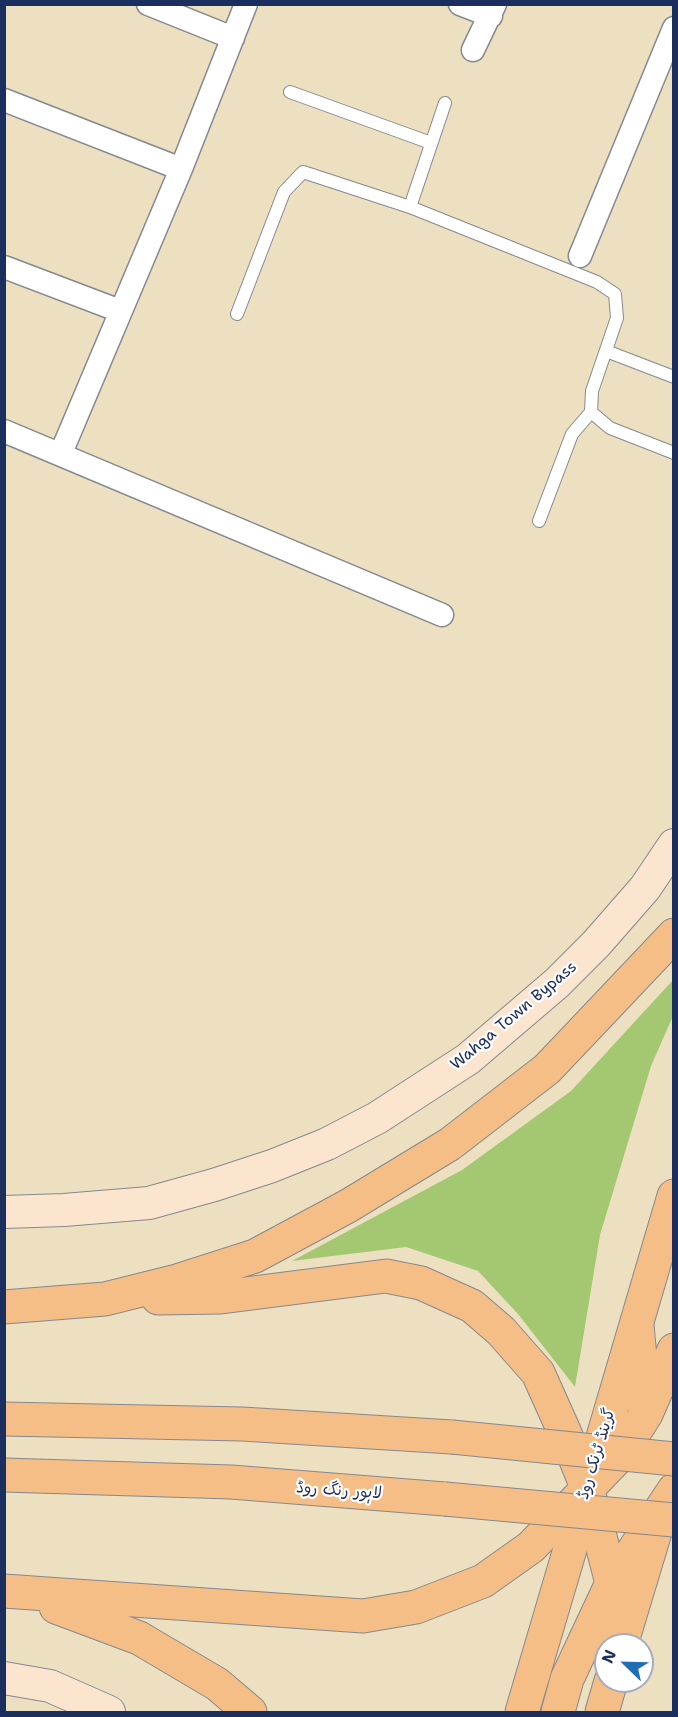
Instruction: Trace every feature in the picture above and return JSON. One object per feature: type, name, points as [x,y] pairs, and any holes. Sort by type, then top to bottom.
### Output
[{"type":"highway","points":[[105,1299],[177,1281],[255,1256],[348,1206],[450,1144],[547,1069],[674,935]]},
{"type":"highway","name":"گرینڈ ٹرنک روڈ","points":[[522,1713],[674,1196]]},
{"type":"highway","points":[[4,1307],[105,1299],[221,1297],[386,1276],[422,1282],[472,1306],[501,1331],[538,1373],[587,1487],[612,1582],[618,1633]]},
{"type":"highway","points":[[624,1633],[672,1500],[651,1452],[637,1325]]},
{"type":"highway","points":[[4,1592],[330,1615],[363,1616],[416,1607],[483,1581],[531,1547],[620,1455],[646,1414],[674,1350]]},
{"type":"highway","points":[[4,1419],[242,1424],[452,1437],[674,1459]]},
{"type":"highway","name":"لاہور رنگ روڈ","points":[[4,1475],[231,1482],[445,1499],[672,1500]]},
{"type":"highway","points":[[558,1713],[571,1670],[612,1582],[672,1500]]},
{"type":"highway","points":[[4,1592],[81,1615],[140,1638],[217,1684],[250,1713]]},
{"type":"highway","points":[[602,1713],[608,1693]]},
{"type":"main road","name":"Wahga Town Bypass","points":[[4,1212],[148,1203],[272,1166],[327,1144],[376,1118],[468,1059],[557,983],[596,944],[645,888],[674,845]]},
{"type":"main road","points":[[4,1678],[50,1686],[109,1713]]},
{"type":"street","points":[[148,4],[233,38]]},
{"type":"street","points":[[61,453],[181,169],[246,4]]},
{"type":"street","points":[[460,4],[493,10],[473,50]]},
{"type":"street","points":[[580,256],[674,28]]},
{"type":"street","points":[[4,100],[181,169]]},
{"type":"street","points":[[4,267],[120,311]]},
{"type":"street","points":[[4,431],[442,615]]},
{"type":"lane","points":[[290,92],[431,143]]},
{"type":"lane","points":[[410,207],[445,103]]},
{"type":"lane","points":[[237,314],[284,192],[303,172],[410,207],[597,282],[615,294],[617,318],[592,391],[591,412],[572,434],[540,521]]},
{"type":"lane","points":[[606,351],[674,378]]},
{"type":"lane","points":[[591,412],[610,428],[674,453]]},
{"type":"green space","points":[[673,980],[673,1016],[651,1066],[600,1235],[575,1387],[518,1314],[478,1271],[406,1247],[292,1261],[462,1170],[571,1091]]}]
